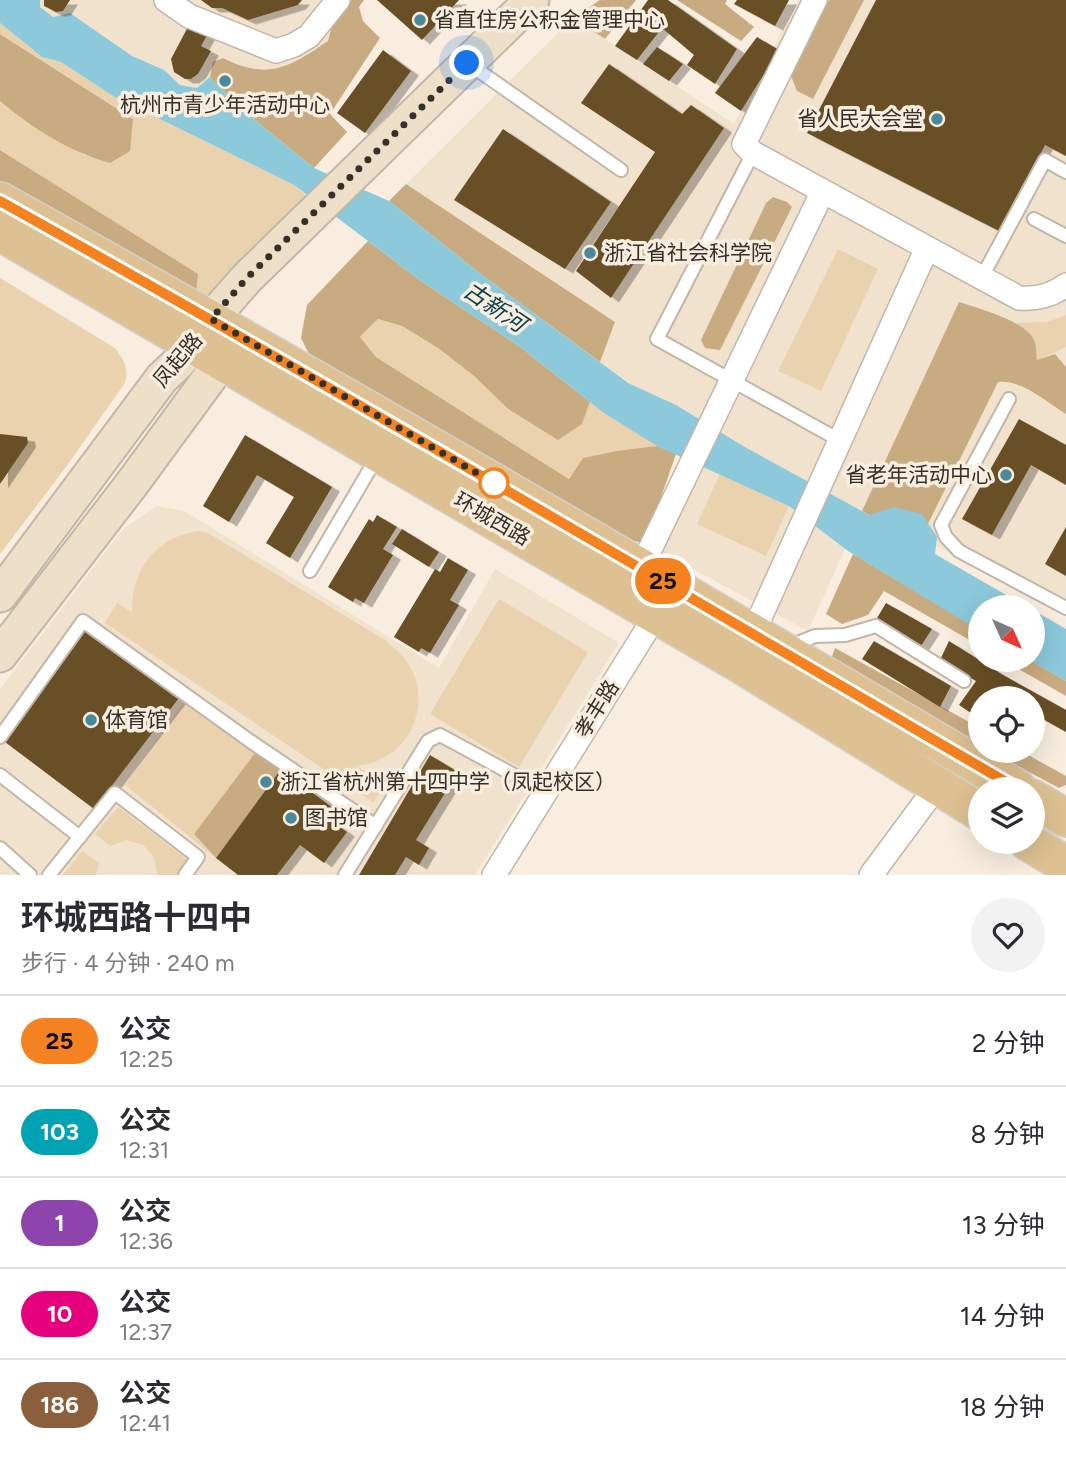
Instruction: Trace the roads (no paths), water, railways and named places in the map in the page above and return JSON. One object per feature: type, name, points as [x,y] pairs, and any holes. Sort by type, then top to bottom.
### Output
[{"type":"main road","name":"凤起路","points":[[0,595],[162,378],[209,341],[247,278],[532,0]]},
{"type":"main road","name":"环城西路","points":[[0,201],[379,454],[740,664],[968,805]]},
{"type":"main road","name":"环城西路","points":[[0,232],[641,568],[998,777]]},
{"type":"main road","points":[[0,655],[131,485],[209,341]]},
{"type":"main road","points":[[1045,806],[1066,818]]},
{"type":"main road","points":[[1045,852],[1066,865]]},
{"type":"street","points":[[166,0],[189,16],[276,51],[309,36],[338,0]]},
{"type":"street","points":[[815,0],[744,144],[753,153],[1019,298],[1055,294],[1066,285]]},
{"type":"street","points":[[641,568],[823,191]]},
{"type":"street","points":[[767,641],[771,593],[927,248]]},
{"type":"street","name":"孝丰路","points":[[494,875],[656,615]]},
{"type":"street","points":[[871,875],[937,786]]},
{"type":"lane","points":[[467,63],[621,170]]},
{"type":"lane","points":[[753,153],[657,340],[841,441]]},
{"type":"lane","points":[[982,278],[1045,160],[1066,172]]},
{"type":"lane","points":[[1034,219],[1065,234]]},
{"type":"lane","points":[[1009,400],[941,525],[946,537],[960,551],[1066,608]]},
{"type":"lane","points":[[310,571],[379,454]]},
{"type":"lane","points":[[0,737],[83,621],[250,741],[376,826]]},
{"type":"lane","points":[[767,641],[845,635],[876,626],[964,681]]},
{"type":"lane","points":[[345,875],[428,741],[439,734],[514,775]]},
{"type":"lane","points":[[3,783],[80,837]]},
{"type":"lane","points":[[49,875],[116,793],[198,857],[185,875]]},
{"type":"lane","points":[[0,848],[30,875]]},
{"type":"water","name":"古新河","points":[[0,0],[40,0],[40,7],[53,17],[70,13],[132,56],[164,70],[180,85],[197,88],[210,77],[239,107],[314,168],[389,201],[482,275],[628,383],[676,405],[743,446],[869,515],[894,507],[922,514],[937,537],[935,554],[1006,595],[968,595],[968,624],[848,551],[789,506],[657,446],[604,413],[519,346],[421,281],[294,185],[113,96],[61,62],[42,57],[0,23]]},
{"type":"water","points":[[1045,617],[1066,629],[1066,681],[1045,669]]},
{"type":"place","name":"省直住房公积金管理中心","points":[[420,20]]},
{"type":"place","name":"杭州市青少年活动中心","points":[[225,81]]},
{"type":"place","name":"省人民大会堂","points":[[937,119]]},
{"type":"place","name":"浙江省社会科学院","points":[[590,253]]},
{"type":"place","name":"省老年活动中心","points":[[1006,475]]},
{"type":"place","name":"体育馆","points":[[91,720]]},
{"type":"place","name":"浙江省杭州第十四中学（凤起校区）","points":[[266,782]]},
{"type":"place","name":"图书馆","points":[[291,818]]}]
